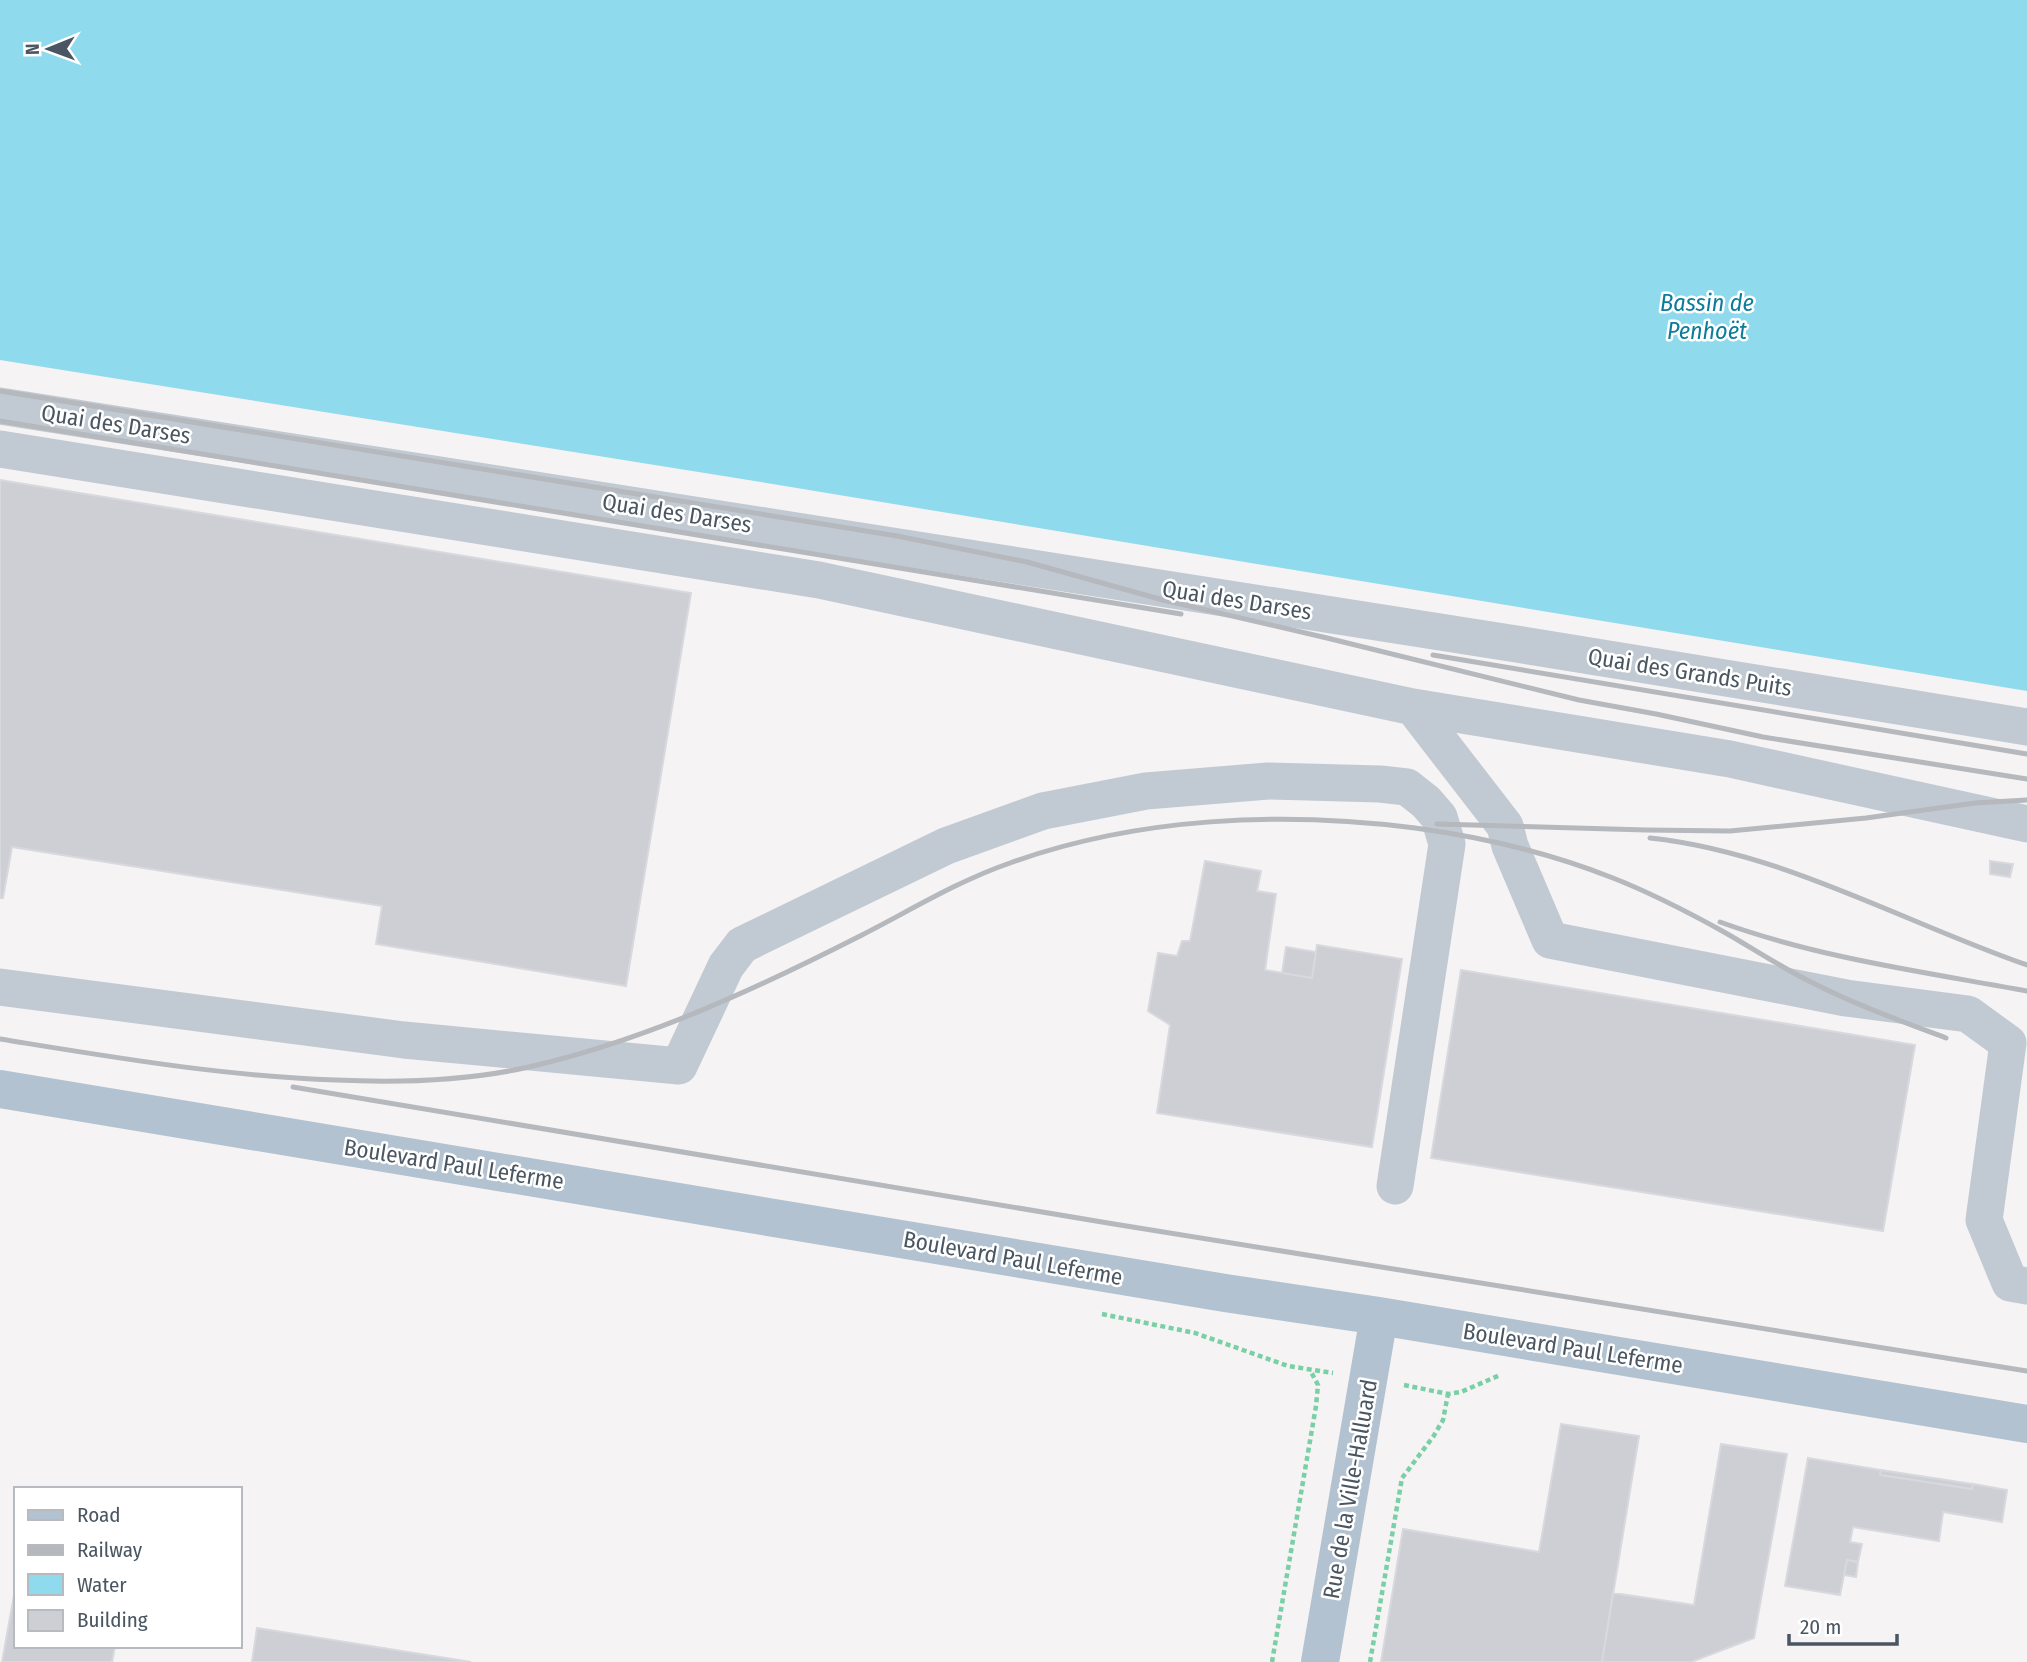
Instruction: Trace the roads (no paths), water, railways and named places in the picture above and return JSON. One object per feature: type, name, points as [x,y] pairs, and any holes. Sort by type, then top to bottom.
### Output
[{"type":"main road","name":"Boulevard Paul Leferme","points":[[0,1089],[2027,1424]]},
{"type":"main road","name":"Rue de la Ville-Halluard","points":[[1320,1662],[1379,1316]]},
{"type":"lane","name":"Quai des Darses","points":[[0,406],[1353,619]]},
{"type":"lane","points":[[0,449],[819,580],[1413,707],[1730,759],[2027,824]]},
{"type":"lane","name":"Quai des Grands Puits","points":[[1353,619],[2027,727]]},
{"type":"lane","points":[[1413,707],[1505,826],[1510,846],[1550,940],[1846,998],[1968,1014],[2008,1044],[1984,1220],[2010,1283],[2027,1286]]},
{"type":"lane","points":[[0,987],[404,1040],[679,1066],[726,966],[742,946],[946,846],[1043,811],[1146,791],[1268,781],[1380,784],[1408,788],[1426,802],[1439,817],[1447,844],[1395,1186]]},
{"type":"water","name":"Bassin de Penhoët","points":[[0,0],[2027,0],[2027,691],[736,478],[0,360]]},
{"type":"railway","points":[[0,391],[897,536],[1027,562],[1163,600],[1579,700],[1763,737],[2027,779]]},
{"type":"railway","points":[[0,421],[1181,614]]},
{"type":"railway","points":[[1433,655],[2027,754]]},
{"type":"railway","points":[[1437,824],[1730,831],[1866,818],[1975,803],[2027,800]]},
{"type":"railway","points":[[0,1039],[167,1065],[293,1078],[409,1081],[505,1072],[615,1043],[700,1011],[822,955],[953,887],[1010,863],[1058,848],[1159,827],[1262,819],[1415,828],[1490,841],[1565,861],[1613,878],[1669,903],[1829,991],[1946,1038]]},
{"type":"railway","points":[[1650,838],[1699,846],[1795,873],[2027,965]]},
{"type":"railway","points":[[1720,922],[1757,935],[1833,955],[2027,991]]},
{"type":"railway","points":[[293,1087],[1114,1224],[2027,1371]]}]
